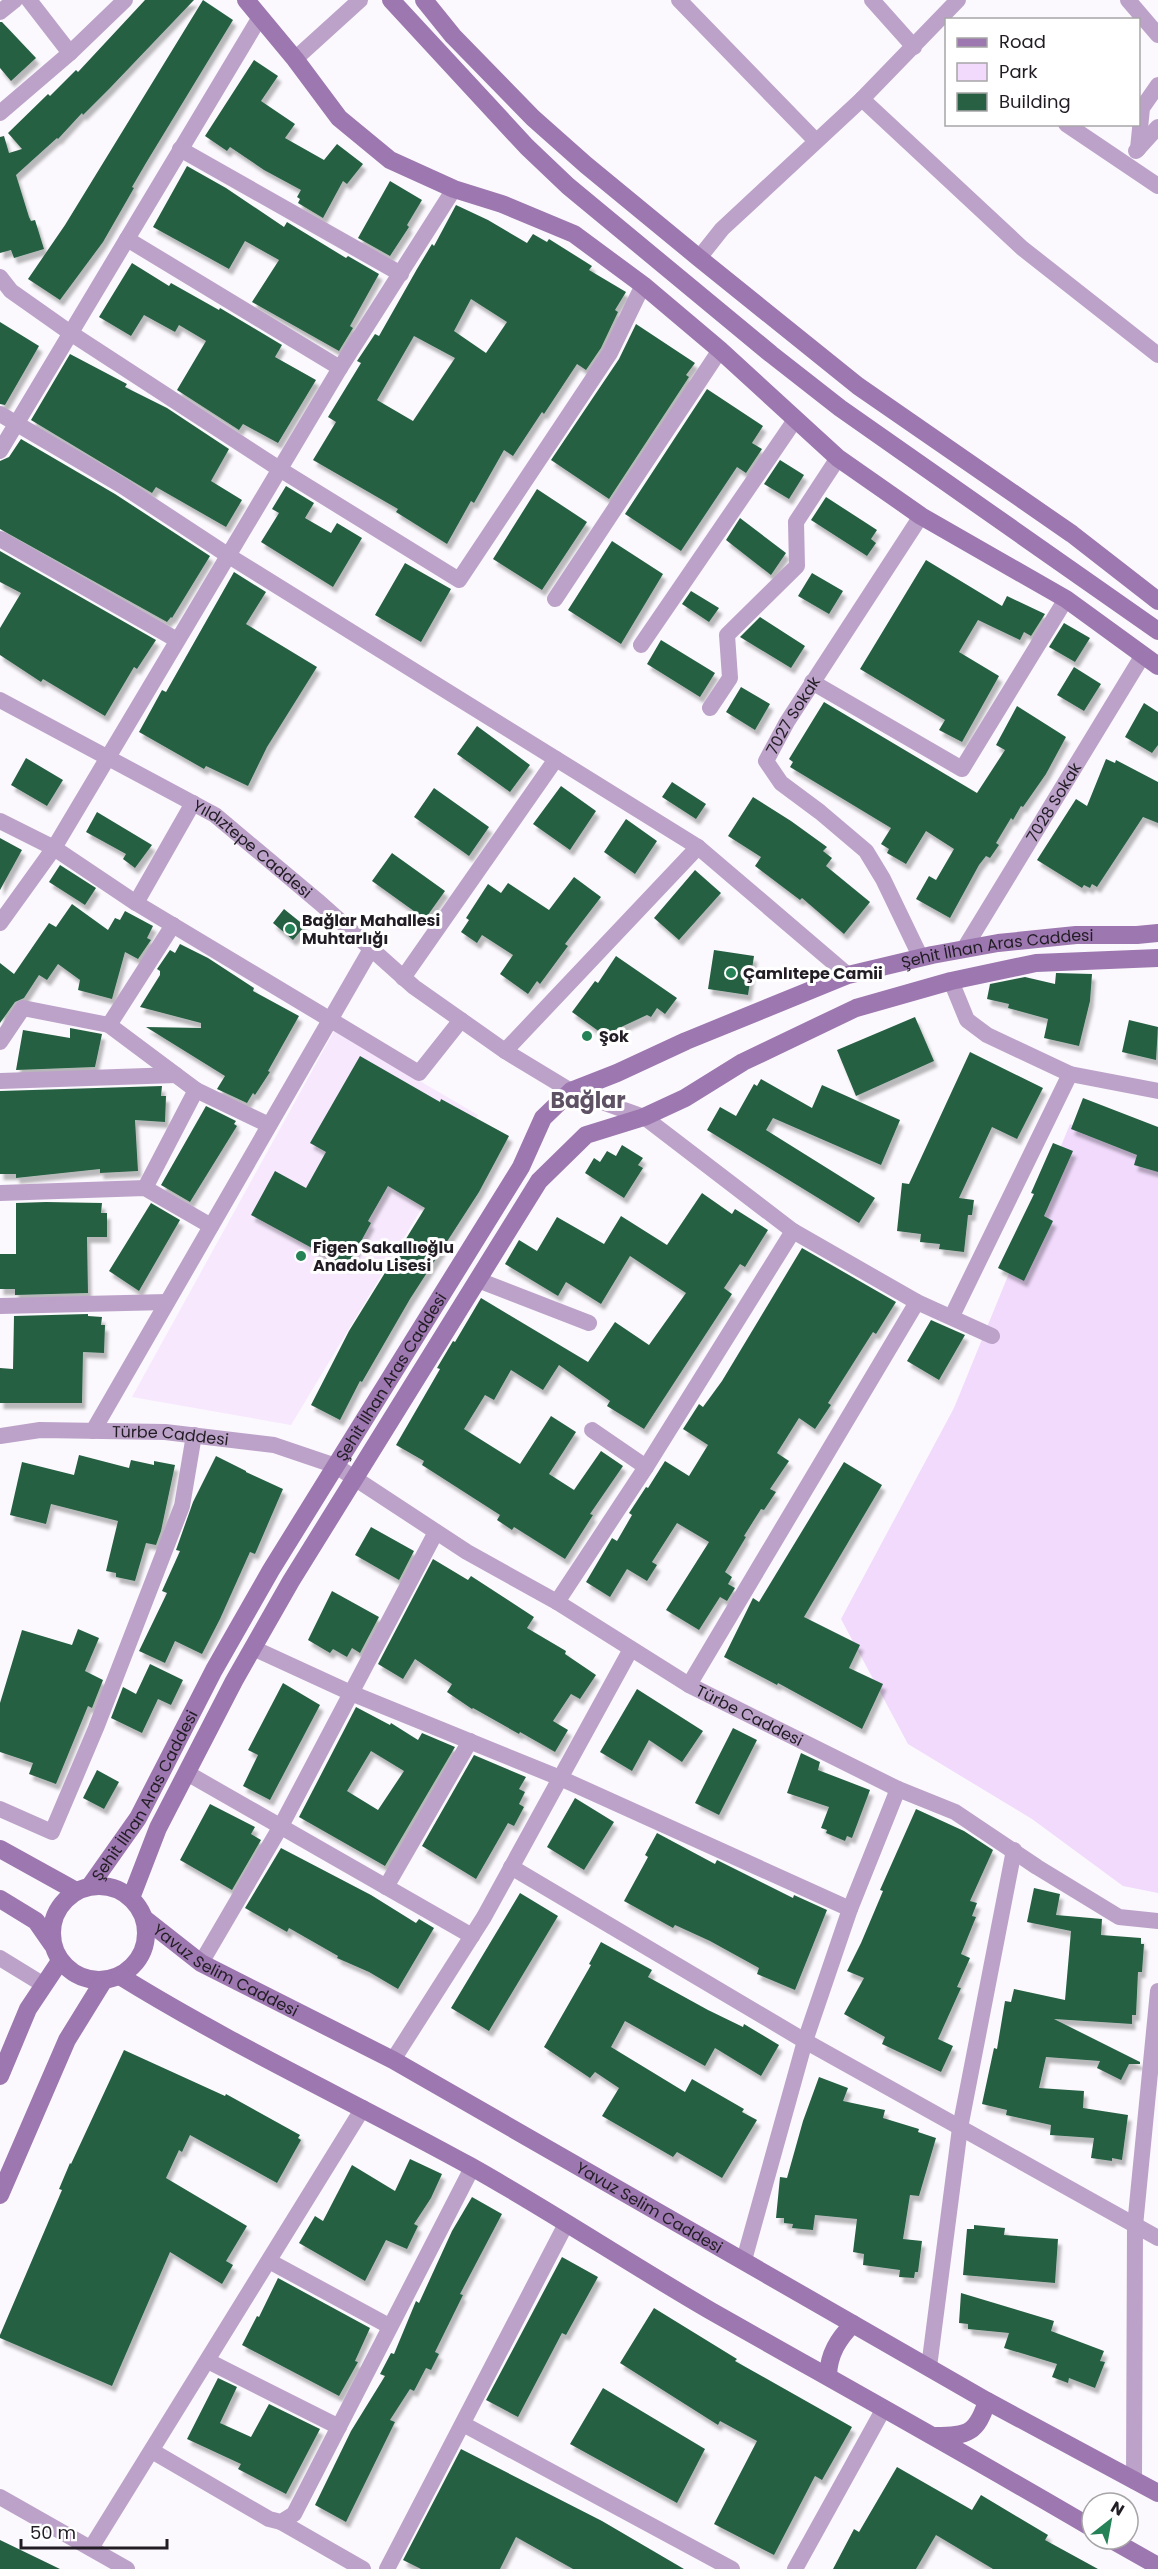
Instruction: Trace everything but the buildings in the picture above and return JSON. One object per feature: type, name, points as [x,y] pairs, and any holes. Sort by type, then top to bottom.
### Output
[{"type":"main road","points":[[246,0],[295,59],[339,118],[390,160],[454,189],[502,204],[574,234],[643,285],[720,350],[838,458],[921,516],[1066,599],[1158,666]]},
{"type":"main road","points":[[391,0],[526,147],[610,221],[840,408],[1039,545],[1158,631]]},
{"type":"main road","points":[[424,0],[453,36],[533,118],[699,258],[858,386],[1072,534],[1158,601]]},
{"type":"main road","points":[[591,247],[610,221]]},
{"type":"main road","name":"Şehit İlhan Aras Caddesi","points":[[83,1888],[138,1818],[214,1670],[272,1570],[521,1167],[543,1118],[571,1090],[617,1073],[686,1041],[848,975],[998,943],[1076,935],[1158,933]]},
{"type":"main road","name":"Şehit İlhan Aras Caddesi","points":[[131,1898],[158,1828],[253,1648],[539,1181],[586,1135],[644,1117],[686,1098],[743,1062],[856,1008],[951,981],[1036,963],[1158,958]]},
{"type":"main road","points":[[0,1850],[83,1888]]},
{"type":"main road","points":[[0,1899],[36,1921],[57,1953],[72,1972],[87,1979],[112,1978],[131,1968],[140,1958],[147,1933],[145,1919],[131,1898],[119,1890],[104,1885],[83,1888],[63,1901],[55,1914],[51,1930],[57,1953],[44,1985],[28,2009],[0,2076]]},
{"type":"main road","name":"Yavuz Selim Caddesi","points":[[145,1919],[201,1963],[393,2060],[987,2401],[1158,2493]]},
{"type":"main road","points":[[112,1978],[363,2108],[472,2168],[711,2310],[828,2375],[883,2410],[934,2436],[1080,2522]]},
{"type":"main road","points":[[0,2195],[67,2040],[112,1978]]},
{"type":"main road","points":[[828,2375],[832,2351],[839,2339],[853,2324]]},
{"type":"main road","points":[[934,2436],[961,2436],[969,2432],[983,2414],[987,2401]]},
{"type":"main road","points":[[1131,2551],[1158,2566]]},
{"type":"street","points":[[0,12],[15,0]]},
{"type":"street","points":[[29,0],[70,53]]},
{"type":"street","points":[[0,113],[70,53],[125,0]]},
{"type":"street","points":[[295,59],[360,0]]},
{"type":"street","points":[[679,0],[816,141]]},
{"type":"street","points":[[872,0],[914,47]]},
{"type":"street","points":[[949,16],[958,0]]},
{"type":"street","points":[[1128,0],[1158,35]]},
{"type":"street","points":[[0,451],[260,17]]},
{"type":"street","points":[[699,258],[722,229],[945,20]]},
{"type":"street","points":[[1138,149],[1142,108],[1158,85]]},
{"type":"street","points":[[862,99],[1022,248],[1158,355]]},
{"type":"street","points":[[1069,126],[1158,186]]},
{"type":"street","points":[[1125,164],[1158,127]]},
{"type":"street","points":[[180,149],[401,274]]},
{"type":"street","points":[[0,923],[54,848],[340,368],[454,189]]},
{"type":"street","points":[[126,239],[340,368]]},
{"type":"street","points":[[0,277],[11,291],[72,334],[281,470],[459,580],[610,353],[643,285]]},
{"type":"street","points":[[555,599],[720,350]]},
{"type":"street","points":[[0,414],[121,485],[229,556],[698,847],[848,975]]},
{"type":"street","points":[[641,645],[795,420]]},
{"type":"street","points":[[710,708],[730,678],[727,635],[797,566],[796,522],[838,458]]},
{"type":"street","name":"7027 Sokak","points":[[921,516],[812,682],[766,761],[781,783],[866,851],[884,879],[921,958]]},
{"type":"street","points":[[0,538],[177,640]]},
{"type":"street","points":[[812,682],[962,769],[1066,599]]},
{"type":"street","name":"7028 Sokak","points":[[964,949],[1143,655]]},
{"type":"street","name":"Yıldıztepe Caddesi","points":[[0,700],[215,815],[403,978],[505,1051],[571,1090],[644,1117],[793,1231],[917,1302],[992,1336]]},
{"type":"street","points":[[403,978],[556,759]]},
{"type":"street","points":[[136,903],[193,803]]},
{"type":"street","points":[[0,820],[54,848],[136,903],[419,1073],[461,1020]]},
{"type":"street","points":[[505,1051],[698,847]]},
{"type":"street","points":[[109,1025],[173,925]]},
{"type":"street","points":[[93,1431],[371,949]]},
{"type":"street","points":[[951,981],[967,1020],[987,1035],[1070,1074],[1158,1091]]},
{"type":"street","points":[[0,1042],[23,1008],[109,1025],[196,1090],[269,1125]]},
{"type":"street","points":[[952,1316],[1070,1074]]},
{"type":"street","points":[[0,1081],[176,1075]]},
{"type":"street","points":[[145,1188],[196,1090]]},
{"type":"street","points":[[0,1193],[145,1188],[211,1226]]},
{"type":"street","points":[[557,1602],[646,1467],[793,1231]]},
{"type":"street","points":[[478,1280],[589,1323]]},
{"type":"street","points":[[0,1306],[167,1302]]},
{"type":"street","points":[[689,1685],[917,1302]]},
{"type":"street","name":"Türbe Caddesi","points":[[2,1440],[40,1430],[165,1432],[274,1445],[336,1466],[467,1552],[557,1602],[689,1685],[898,1789],[955,1812],[1119,1917],[1158,1921]]},
{"type":"street","points":[[592,1430],[646,1467]]},
{"type":"street","points":[[0,1809],[52,1832],[96,1728],[182,1506],[194,1435]]},
{"type":"street","points":[[201,1963],[281,1826],[436,1532]]},
{"type":"street","points":[[253,1648],[351,1693],[560,1778],[850,1910]]},
{"type":"street","points":[[393,2060],[472,1936],[631,1649]]},
{"type":"street","points":[[386,1887],[470,1741]]},
{"type":"street","points":[[187,1773],[472,1936]]},
{"type":"street","points":[[744,2260],[805,2041],[850,1910],[898,1789]]},
{"type":"street","points":[[929,2367],[960,2128],[1014,1850]]},
{"type":"street","points":[[511,1867],[805,2041],[1158,2238]]},
{"type":"street","points":[[0,1958],[44,1985]]},
{"type":"street","points":[[1134,2481],[1135,2226],[1153,2091],[1158,1990]]},
{"type":"street","points":[[97,2557],[152,2451],[363,2108]]},
{"type":"street","points":[[281,2522],[294,2514],[472,2168]]},
{"type":"street","points":[[387,2569],[566,2224]]},
{"type":"street","points":[[269,2261],[389,2326]]},
{"type":"street","points":[[208,2361],[339,2427]]},
{"type":"street","points":[[795,2569],[883,2410]]},
{"type":"street","points":[[463,2424],[732,2569]]},
{"type":"street","points":[[152,2451],[269,2519],[281,2522],[363,2569]]},
{"type":"street","points":[[0,2497],[97,2557],[127,2569]]},
{"type":"shaded area","name":"Figen Sakallıoğlu Anadolu Lisesi","points":[[334,1031],[478,1115],[291,1425],[132,1397]]},
{"type":"green space","points":[[1070,1124],[1158,1164],[1158,1893],[1123,1886],[1032,1819],[908,1744],[841,1619],[954,1408]]},
{"type":"place","name":"Bağlar Mahallesi Muhtarlığı","points":[[290,929]]},
{"type":"place","name":"Çamlıtepe Camii","points":[[731,973]]},
{"type":"place","name":"Şok","points":[[587,1036]]},
{"type":"place","name":"Figen Sakallıoğlu Anadolu Lisesi","points":[[301,1256]]},
{"type":"district","name":"Bağlar","points":[[588,1100]]}]
